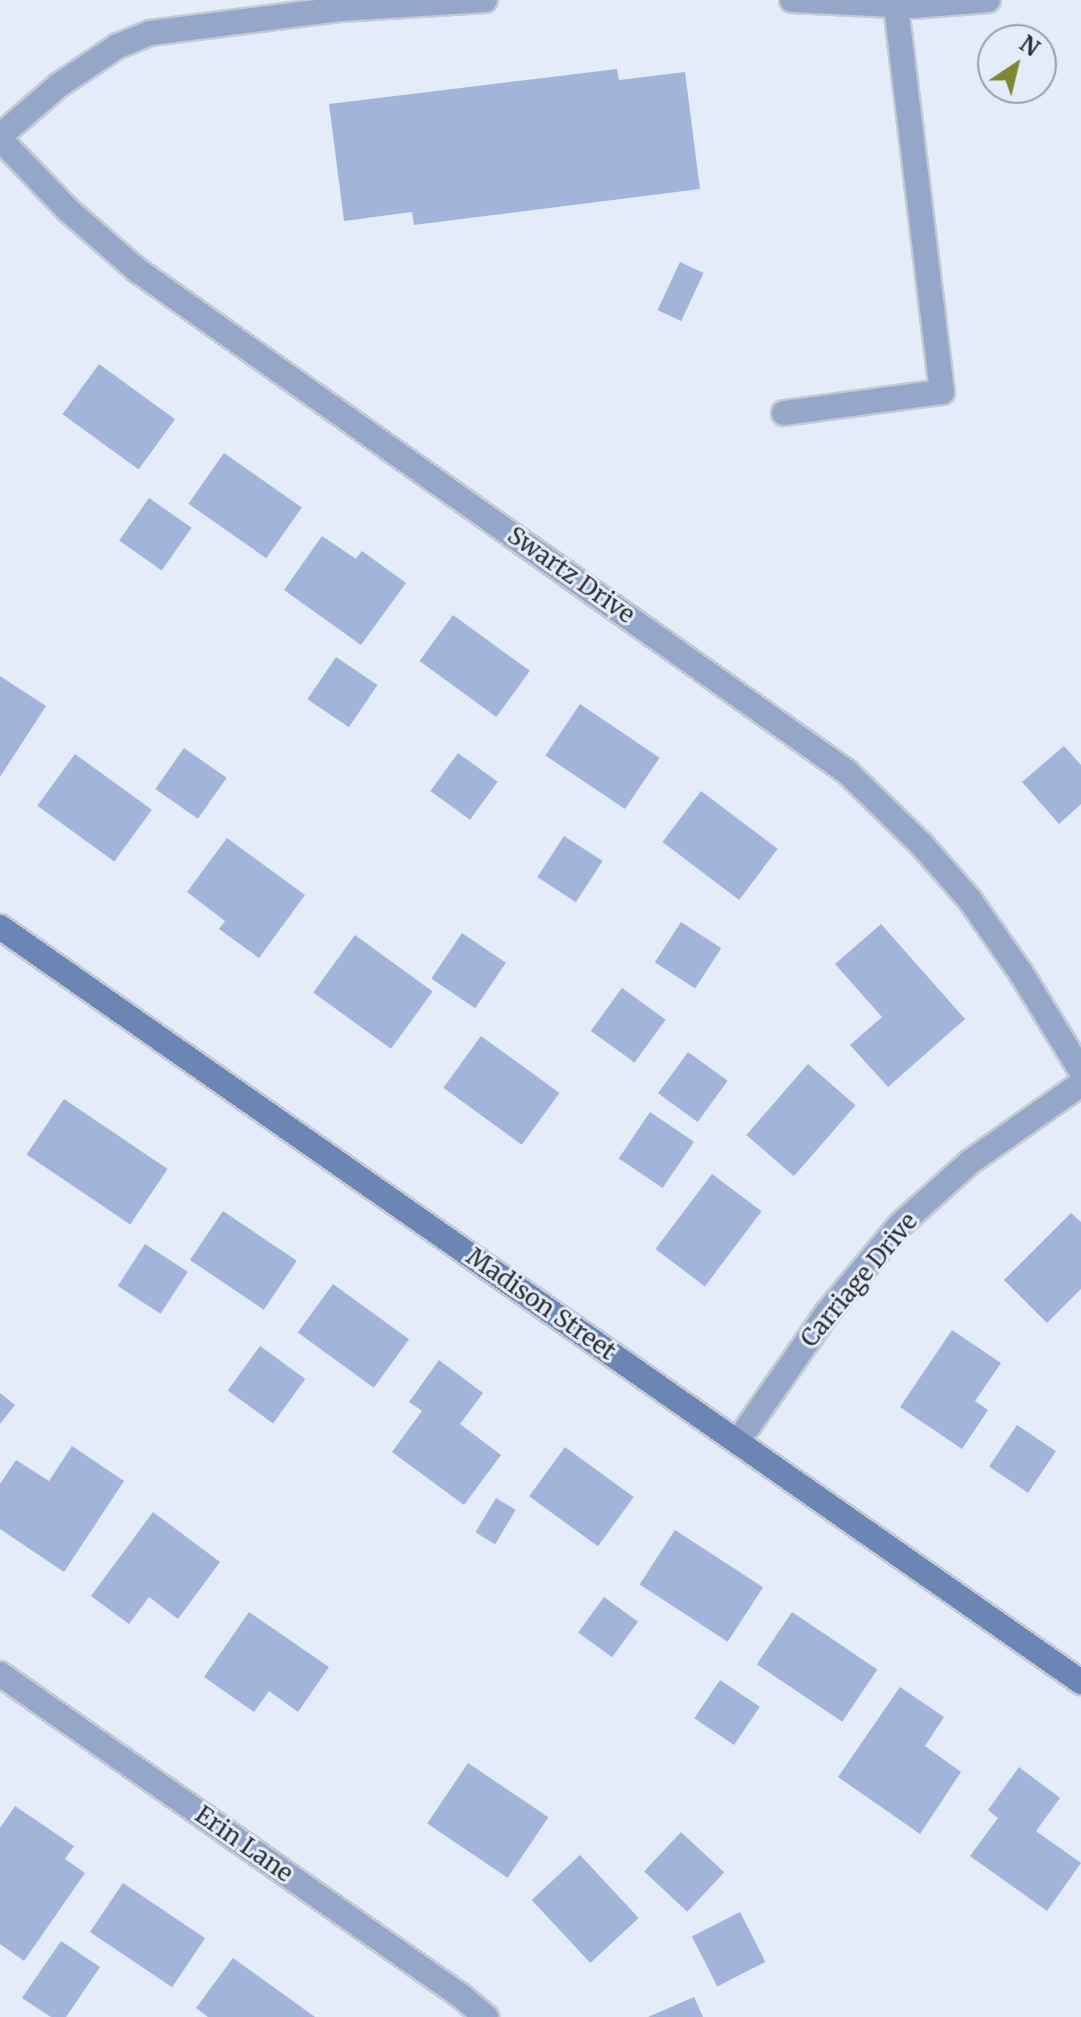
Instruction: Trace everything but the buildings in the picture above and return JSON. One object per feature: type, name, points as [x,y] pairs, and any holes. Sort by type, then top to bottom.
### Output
[{"type":"street","points":[[0,137],[59,85],[118,46],[150,33],[341,9],[485,0]]},
{"type":"street","points":[[792,0],[896,4],[988,0]]},
{"type":"street","points":[[784,413],[942,392],[896,4]]},
{"type":"street","name":"Swartz Drive","points":[[0,137],[68,210],[137,270],[847,772],[921,844],[970,900],[1021,973],[1081,1071]]},
{"type":"street","name":"Madison Street","points":[[0,927],[1081,1682]]},
{"type":"street","name":"Carriage Drive","points":[[738,1441],[827,1313],[900,1225],[970,1162],[1081,1084]]},
{"type":"street","name":"Erin Lane","points":[[0,1674],[461,1996],[486,2017]]}]
